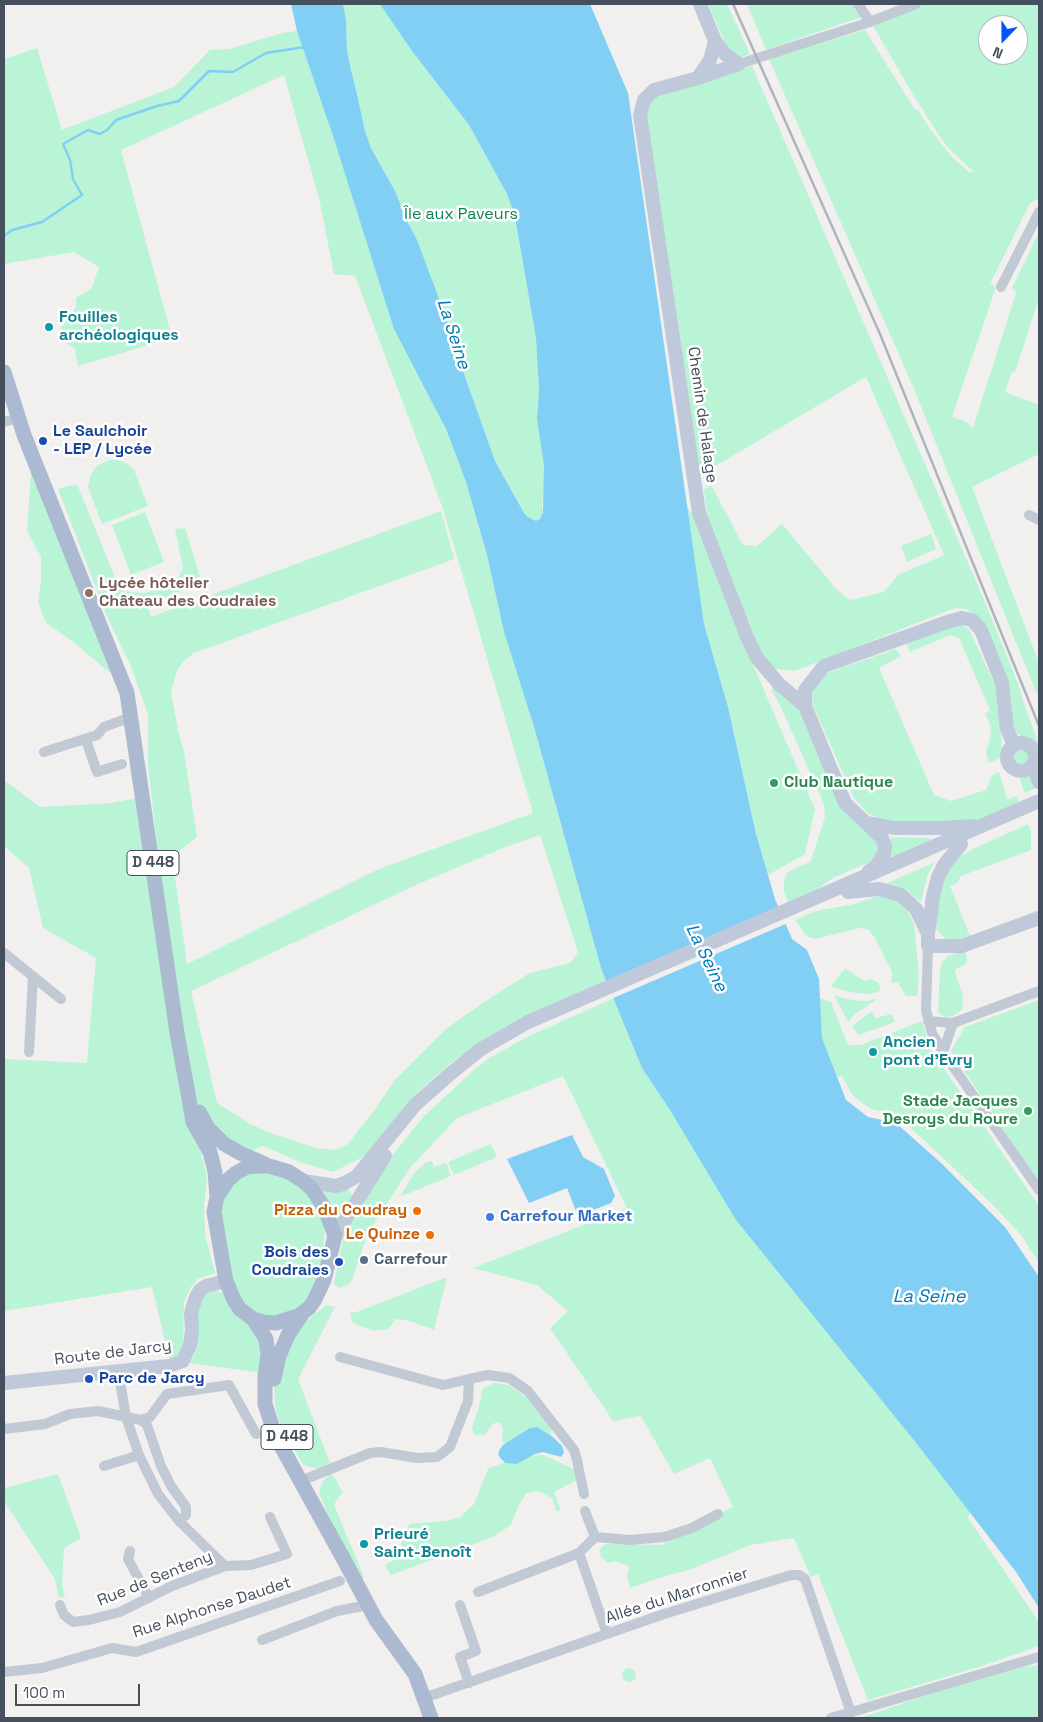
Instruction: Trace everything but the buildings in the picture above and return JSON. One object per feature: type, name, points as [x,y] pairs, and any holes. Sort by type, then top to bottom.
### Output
[{"type":"main road","points":[[700,4],[715,41],[726,55],[739,64]]},
{"type":"main road","points":[[698,78],[710,60],[715,41]]},
{"type":"main road","points":[[698,78],[739,64]]},
{"type":"main road","name":"Chemin de Halage","points":[[698,78],[654,90],[644,100],[640,115],[699,512],[753,651],[768,673],[805,706]]},
{"type":"main road","name":"D 448","points":[[4,372],[11,420],[128,693],[177,1033],[193,1122],[210,1152],[215,1172],[216,1196]]},
{"type":"main road","points":[[860,877],[877,865],[884,854],[885,846],[882,838],[845,803],[805,706],[805,690],[824,666],[947,622],[962,618],[972,620],[981,630],[1002,683],[1007,729],[1014,745]]},
{"type":"main road","points":[[779,684],[805,690]]},
{"type":"main road","points":[[1032,765],[1020,771],[1016,770],[1010,765],[1007,754],[1014,745],[1026,744],[1032,750],[1034,757],[1032,765],[1039,782]]},
{"type":"main road","points":[[818,900],[848,892],[961,844],[1039,801]]},
{"type":"main road","points":[[303,1181],[336,1186],[357,1176],[415,1105],[481,1049],[528,1022],[577,1004],[818,900],[860,877],[984,826],[1039,810]]},
{"type":"main road","points":[[866,822],[894,828],[984,826]]},
{"type":"main road","points":[[928,940],[933,896],[938,877],[944,865],[961,844]]},
{"type":"main road","points":[[848,892],[879,889],[901,896],[916,909],[928,940]]},
{"type":"main road","points":[[928,940],[962,946],[1039,918]]},
{"type":"main road","points":[[335,1236],[330,1218],[320,1201],[303,1181],[288,1172],[269,1166],[247,1167],[236,1173],[216,1196],[214,1212],[226,1281],[240,1309],[253,1319],[263,1322],[276,1323],[287,1321],[302,1314],[309,1308],[320,1290],[335,1236],[386,1155],[420,1110],[486,1054],[577,1004]]},
{"type":"main road","name":"D 448","points":[[184,1069],[195,1105],[208,1128],[224,1144],[240,1154],[269,1166]]},
{"type":"main road","name":"Route de Jarcy","points":[[4,1383],[169,1366],[183,1361],[190,1345],[192,1313],[196,1297],[200,1290],[206,1286],[226,1281]]},
{"type":"main road","name":"D 448","points":[[302,1314],[288,1335],[279,1356],[273,1381],[274,1406],[343,1558]]},
{"type":"main road","name":"D 448","points":[[253,1319],[266,1339],[268,1354],[265,1378],[265,1404],[275,1435],[376,1620],[415,1674],[431,1718]]},
{"type":"street","points":[[858,4],[870,22]]},
{"type":"street","points":[[739,64],[870,22],[916,4]]},
{"type":"street","points":[[1001,287],[1039,212]]},
{"type":"street","points":[[1029,515],[1039,520]]},
{"type":"street","points":[[44,752],[86,740],[97,735],[104,726],[131,717]]},
{"type":"street","points":[[86,740],[97,772],[122,764]]},
{"type":"street","points":[[928,940],[926,1010],[932,1033],[943,1052],[1039,1190]]},
{"type":"street","points":[[4,953],[61,998]]},
{"type":"street","points":[[29,1052],[33,976]]},
{"type":"street","points":[[928,1021],[953,1022],[1039,991]]},
{"type":"street","points":[[943,1052],[953,1022]]},
{"type":"street","points":[[340,1357],[443,1385],[488,1375],[509,1378],[528,1392],[574,1450],[578,1460],[584,1494]]},
{"type":"street","points":[[118,1370],[126,1417],[139,1455],[158,1494],[179,1521],[225,1566]]},
{"type":"street","points":[[308,1478],[370,1453],[381,1452],[417,1458],[436,1458],[450,1447],[468,1401],[469,1379]]},
{"type":"street","points":[[141,1420],[150,1417],[167,1394],[229,1385],[256,1434]]},
{"type":"street","points":[[4,1429],[45,1424],[70,1414],[98,1412],[141,1420],[147,1425],[171,1486],[186,1507],[186,1515],[179,1521]]},
{"type":"street","points":[[104,1466],[139,1455]]},
{"type":"street","points":[[585,1511],[595,1537]]},
{"type":"street","points":[[595,1537],[630,1540],[664,1537],[692,1528],[718,1514]]},
{"type":"street","name":"Rue de Senteny","points":[[60,1605],[64,1615],[74,1622],[89,1620],[120,1612],[172,1586],[225,1566],[251,1565],[287,1554],[270,1517]]},
{"type":"street","points":[[478,1592],[579,1554],[595,1537]]},
{"type":"street","points":[[130,1551],[128,1559],[149,1598]]},
{"type":"street","points":[[579,1554],[607,1634]]},
{"type":"street","name":"Allée du Marronnier","points":[[424,1698],[661,1615],[791,1575],[799,1575],[805,1579],[851,1712]]},
{"type":"street","name":"Rue Alphonse Daudet","points":[[4,1672],[42,1668],[112,1648],[136,1652],[340,1582]]},
{"type":"street","points":[[262,1640],[337,1611],[368,1605]]},
{"type":"street","points":[[460,1605],[476,1651],[460,1657],[469,1683]]},
{"type":"street","points":[[831,1718],[1039,1657]]},
{"type":"green space","name":"Île aux Paveurs","points":[[343,4],[380,4],[384,8],[412,51],[469,125],[507,194],[515,217],[536,338],[539,391],[537,419],[544,466],[544,491],[543,512],[540,519],[536,521],[524,513],[495,461],[452,340],[450,328],[424,261],[396,193],[371,148],[365,131],[347,50],[346,20]]},
{"type":"green space","points":[[708,4],[727,4],[750,54],[741,57],[734,54],[725,43]]},
{"type":"green space","points":[[747,4],[855,4],[864,16],[766,50]]},
{"type":"green space","points":[[925,4],[1039,4],[1039,198],[1030,203],[990,284],[996,287],[952,417],[965,421],[973,428],[1016,293],[1012,288],[1039,232],[1039,298],[1015,372],[1012,372],[1005,392],[1039,405],[1039,454],[972,487],[1039,663],[1039,693],[1036,692],[914,389],[769,59],[865,30],[915,110],[918,110],[952,157],[970,173],[973,171],[942,140],[873,26]]},
{"type":"green space","points":[[297,31],[335,142],[466,482],[487,555],[504,632],[534,727],[601,968],[607,982],[505,1027],[452,1062],[422,1088],[363,1157],[333,1172],[300,1162],[263,1146],[249,1152],[230,1145],[202,1116],[193,1095],[158,855],[148,764],[148,714],[130,664],[108,619],[58,489],[77,484],[119,587],[126,592],[146,593],[178,579],[183,567],[175,529],[185,528],[202,583],[147,604],[151,617],[441,511],[454,559],[194,653],[178,668],[171,691],[178,731],[184,751],[197,837],[172,856],[187,964],[381,868],[533,813],[442,506],[355,276],[334,274],[319,198],[284,75],[121,150],[172,338],[78,366],[75,349],[62,340],[61,328],[76,307],[76,298],[92,288],[99,267],[74,252],[4,264],[4,59],[37,48],[62,130],[174,87],[210,50],[229,49],[283,33]],"holes":[[[540,835],[578,952],[570,963],[530,973],[446,1029],[395,1080],[347,1145],[336,1150],[316,1148],[271,1133],[250,1124],[217,1103],[191,991],[416,885],[503,848]]]},
{"type":"green space","points":[[752,66],[982,595],[1022,694],[1039,745],[1039,752],[1035,744],[1020,736],[1011,726],[1009,687],[1001,663],[986,626],[978,617],[966,609],[955,608],[795,671],[776,669],[765,663],[707,516],[704,490],[711,485],[743,545],[757,546],[782,524],[837,590],[850,600],[884,592],[898,575],[944,555],[866,377],[700,475],[645,121],[651,101],[657,95]]},
{"type":"green space","points":[[110,460],[119,460],[128,464],[134,470],[148,506],[102,524],[88,487],[91,474],[98,465]]},
{"type":"green space","points":[[31,472],[115,677],[72,641],[46,623],[38,603],[41,557],[27,530]]},
{"type":"green space","name":"Club Nautique","points":[[687,507],[696,520],[757,674],[815,809],[805,854],[768,875],[756,834],[728,707],[704,624]]},
{"type":"green space","points":[[145,512],[164,562],[131,575],[112,525]]},
{"type":"green space","points":[[931,534],[936,549],[907,562],[901,546]]},
{"type":"green space","points":[[959,624],[969,629],[995,685],[1002,751],[1000,758],[989,763],[986,752],[991,730],[985,714],[990,710],[959,638],[950,635],[910,652],[906,643]]},
{"type":"green space","points":[[896,649],[901,656],[879,668],[934,795],[951,801],[986,790],[992,775],[999,772],[1007,799],[1017,796],[1020,804],[978,822],[887,822],[869,814],[854,798],[813,705],[811,692],[827,673]]},
{"type":"green space","points":[[773,685],[800,706],[840,805],[875,837],[880,847],[876,857],[869,862],[833,878],[814,892],[788,903],[784,891],[784,880],[788,872],[811,861],[825,817],[824,804],[772,691]]},
{"type":"green space","points":[[1020,747],[1026,750],[1029,756],[1026,762],[1020,765],[1014,762],[1011,756],[1014,750]]},
{"type":"green space","points":[[1027,774],[1032,776],[1036,788],[1025,793],[1020,780],[1021,777]]},
{"type":"green space","points":[[4,780],[40,807],[112,803],[137,798],[172,1036],[207,1177],[204,1204],[205,1235],[215,1273],[198,1279],[191,1287],[184,1302],[183,1347],[179,1357],[170,1361],[152,1287],[4,1311],[4,1059],[87,1063],[96,958],[43,928],[29,868],[4,846]]},
{"type":"green space","points":[[1028,824],[1031,831],[1031,850],[961,876],[957,883],[950,886],[970,936],[1039,910],[1039,914],[962,940],[946,939],[935,928],[939,888],[943,875],[962,855]]},
{"type":"green space","points":[[891,837],[930,838],[931,843],[894,857],[891,855]]},
{"type":"green space","points":[[935,862],[928,874],[921,902],[906,890],[885,884]]},
{"type":"green space","points":[[884,894],[904,903],[914,924],[919,976],[917,996],[906,996],[898,982],[891,983],[892,972],[875,938],[868,929],[859,928],[815,939],[806,936],[796,920],[816,911],[855,904]]},
{"type":"green space","points":[[965,950],[966,964],[956,969],[955,973],[963,996],[962,1010],[953,1016],[947,1017],[941,1015],[938,1011],[942,962],[948,956]]},
{"type":"green space","points":[[845,968],[864,981],[870,979],[878,982],[881,991],[867,994],[849,992],[831,986]]},
{"type":"green space","points":[[834,995],[850,1000],[865,1001],[877,999],[855,1014],[848,1022]]},
{"type":"green space","points":[[614,998],[642,1068],[670,1110],[913,1439],[970,1512],[968,1518],[1039,1622],[1039,1646],[982,1666],[868,1700],[818,1574],[811,1577],[794,1538],[750,1545],[692,1569],[630,1588],[627,1577],[629,1566],[615,1561],[608,1563],[601,1557],[600,1549],[606,1544],[662,1545],[690,1527],[733,1507],[710,1458],[674,1474],[641,1416],[613,1421],[550,1328],[568,1311],[537,1285],[473,1268],[627,1208],[563,1076],[457,1118],[410,1168],[395,1191],[368,1233],[352,1280],[349,1284],[340,1288],[334,1284],[344,1235],[383,1171],[382,1168],[423,1117],[475,1069],[491,1057],[527,1037]]},
{"type":"green space","points":[[820,998],[831,1002],[848,1045],[861,1045],[922,1021],[931,1050],[1039,1206],[1039,1263],[1021,1235],[992,1204],[896,1114],[871,1109],[852,1095],[842,1076],[837,1077],[821,1037]]},
{"type":"green space","points":[[1039,1000],[1039,1183],[951,1051],[965,1027]]},
{"type":"green space","points":[[872,1011],[875,1018],[892,1014],[895,1022],[859,1035],[852,1026]]},
{"type":"green space","points":[[491,1144],[497,1157],[454,1175],[448,1162]]},
{"type":"green space","points":[[432,1161],[434,1167],[446,1163],[451,1176],[402,1196],[415,1172],[425,1163]]},
{"type":"green space","points":[[259,1172],[280,1175],[299,1185],[314,1201],[323,1221],[325,1232],[321,1266],[312,1292],[300,1308],[281,1316],[263,1315],[255,1312],[240,1298],[235,1287],[221,1212],[227,1191],[248,1173]]},
{"type":"green space","points":[[347,1188],[355,1198],[341,1220],[337,1220],[321,1191],[322,1189]]},
{"type":"green space","points":[[447,1277],[434,1330],[410,1321],[396,1319],[388,1329],[373,1331],[353,1323],[350,1313]]},
{"type":"green space","points":[[216,1291],[223,1293],[229,1306],[257,1331],[263,1341],[262,1373],[189,1363],[193,1358],[196,1348],[198,1301],[205,1293]]},
{"type":"green space","points":[[326,1305],[335,1307],[298,1379],[330,1463],[318,1469],[303,1465],[279,1421],[275,1406],[274,1381],[301,1325]]},
{"type":"green space","points":[[494,1383],[508,1385],[525,1396],[552,1428],[550,1437],[513,1449],[502,1441],[503,1428],[499,1422],[492,1424],[485,1435],[475,1435],[472,1429],[482,1389]]},
{"type":"green space","points":[[543,1455],[574,1469],[583,1477],[554,1492],[561,1511],[556,1511],[552,1498],[538,1491],[526,1493],[511,1525],[493,1537],[391,1575],[385,1565],[400,1557],[403,1534],[410,1524],[459,1518],[474,1504],[488,1469],[514,1458]]},
{"type":"green space","points":[[58,1474],[81,1538],[64,1548],[62,1585],[65,1596],[59,1598],[55,1579],[4,1501],[4,1488]]},
{"type":"green space","points":[[330,1474],[335,1478],[343,1493],[334,1505],[364,1577],[360,1580],[338,1539],[319,1493],[323,1481]]},
{"type":"green space","points":[[1039,1665],[1039,1718],[860,1718],[927,1695],[1024,1667]]},
{"type":"green space","points":[[626,1668],[632,1668],[636,1675],[632,1682],[626,1682],[622,1678],[622,1672]]},
{"type":"water","name":"La Seine","points":[[291,4],[343,4],[346,20],[347,50],[365,131],[371,148],[396,193],[405,217],[417,240],[450,328],[452,340],[495,461],[524,513],[536,521],[540,519],[543,512],[544,466],[537,419],[539,391],[536,338],[515,217],[507,194],[469,125],[412,51],[380,4],[590,4],[628,93],[704,624],[728,707],[756,834],[775,899],[792,939],[807,950],[819,979],[822,1038],[846,1100],[868,1117],[896,1123],[941,1163],[1005,1227],[1039,1277],[1039,1608],[1016,1572],[913,1439],[736,1220],[670,1110],[642,1068],[601,968],[534,727],[504,632],[487,555],[466,482],[446,429],[394,329],[335,142],[297,31]]},
{"type":"water","points":[[572,1135],[583,1157],[604,1169],[615,1196],[611,1203],[578,1216],[567,1188],[529,1203],[507,1159]]},
{"type":"water","points":[[537,1427],[553,1437],[562,1446],[564,1452],[561,1457],[543,1452],[535,1454],[517,1464],[506,1463],[501,1459],[498,1454],[503,1445],[530,1428]]},
{"type":"pier","points":[[781,907],[788,923],[611,999],[605,982]]},
{"type":"waterway","points":[[4,236],[12,230],[42,222],[82,195],[73,179],[70,160],[63,144],[88,130],[100,134],[107,130],[116,120],[157,106],[179,101],[209,71],[233,72],[266,53],[305,47]]},
{"type":"railway","points":[[733,4],[880,334],[1039,726]]},
{"type":"place","name":"Fouilles archéologiques","points":[[49,327]]},
{"type":"place","name":"Le Saulchoir - LEP / Lycée","points":[[43,441]]},
{"type":"place","name":"Lycée hôtelier Château des Coudraies","points":[[89,593]]},
{"type":"place","name":"Club Nautique","points":[[774,783]]},
{"type":"place","name":"Ancien pont d'Evry","points":[[873,1052]]},
{"type":"place","name":"Stade Jacques Desroys du Roure","points":[[1028,1111]]},
{"type":"place","name":"Pizza du Coudray","points":[[417,1211]]},
{"type":"place","name":"Carrefour Market","points":[[490,1217]]},
{"type":"place","name":"Le Quinze","points":[[430,1235]]},
{"type":"place","name":"Carrefour","points":[[364,1260]]},
{"type":"place","name":"Bois des Coudraies","points":[[339,1262]]},
{"type":"place","name":"Parc de Jarcy","points":[[89,1379]]},
{"type":"place","name":"Prieuré Saint-Benoît","points":[[364,1544]]}]
